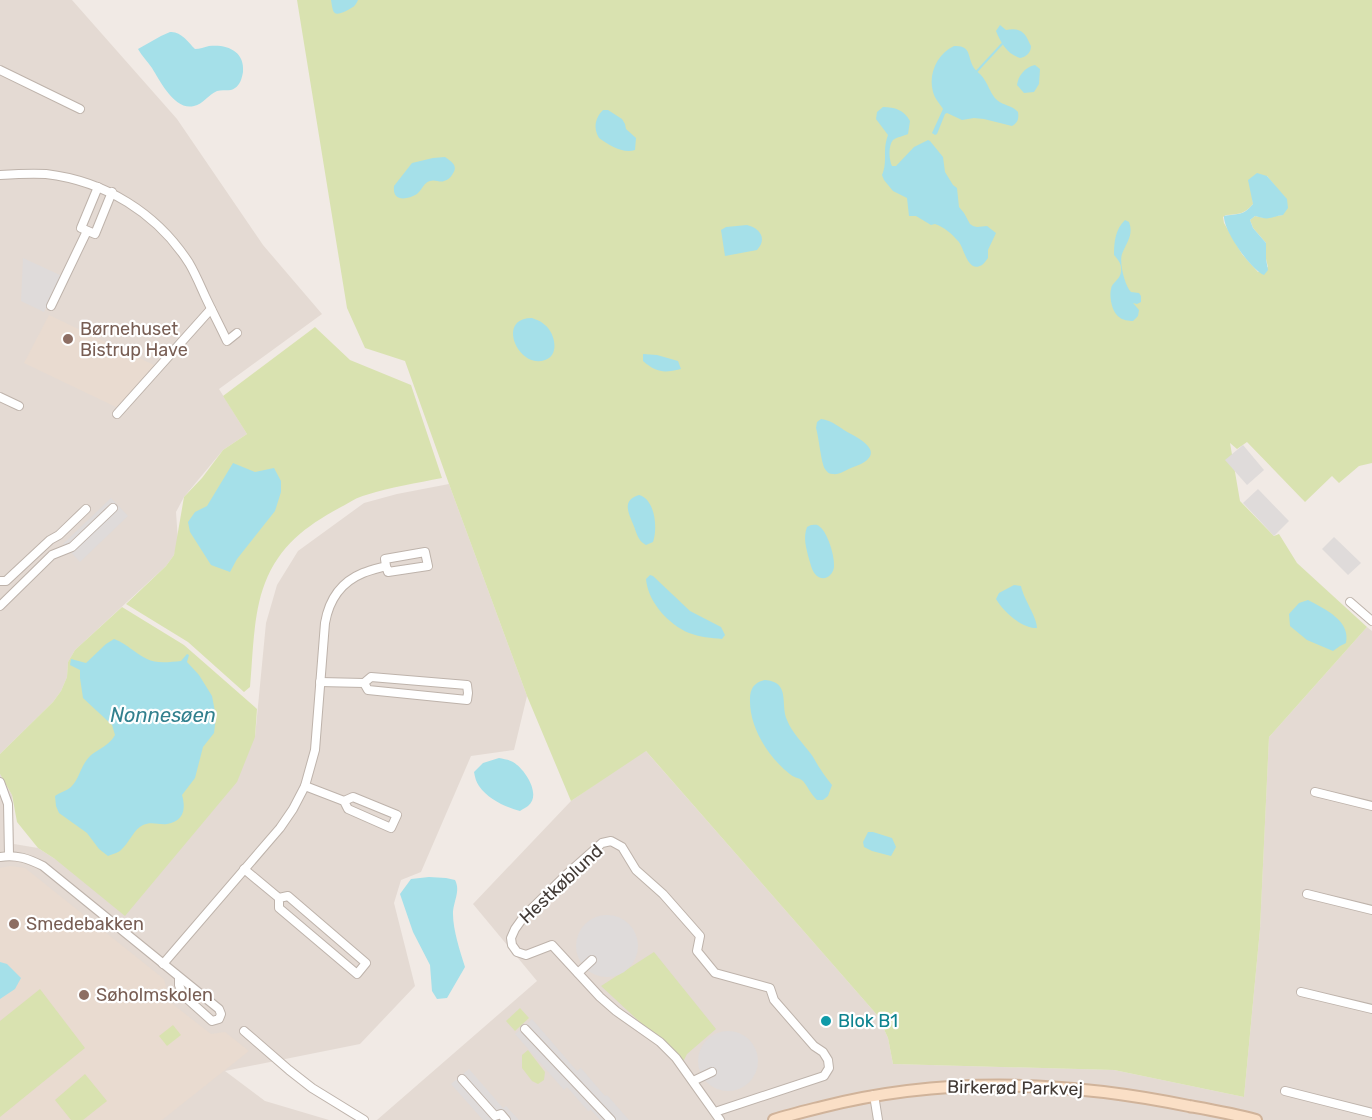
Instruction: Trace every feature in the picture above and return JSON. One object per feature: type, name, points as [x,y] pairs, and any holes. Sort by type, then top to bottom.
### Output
[{"type":"street","points":[[0,70],[80,110]]},
{"type":"street","points":[[0,175],[44,174],[69,178],[112,192],[134,206],[172,239],[190,265],[227,341],[237,333]]},
{"type":"street","points":[[98,187],[81,228],[94,234],[112,192]]},
{"type":"street","points":[[51,306],[87,231]]},
{"type":"street","points":[[117,414],[211,309]]},
{"type":"street","points":[[0,397],[19,406]]},
{"type":"street","points":[[0,606],[52,555],[72,547],[113,508]]},
{"type":"street","points":[[0,581],[6,581],[86,509]]},
{"type":"street","points":[[425,552],[428,566],[388,572],[386,566],[386,559],[425,552]]},
{"type":"street","points":[[163,964],[280,828],[293,809],[305,786],[315,750],[327,610],[334,596],[346,583],[363,573],[386,566]]},
{"type":"street","points":[[1350,602],[1372,621]]},
{"type":"street","points":[[320,682],[364,683],[370,677],[467,685],[468,693],[467,700],[368,690],[364,683]]},
{"type":"street","points":[[0,782],[8,804],[4,856],[28,859],[43,867],[163,964],[219,1010],[221,1014],[219,1019],[212,1021],[183,995],[179,985],[180,978]]},
{"type":"street","points":[[305,786],[344,801],[348,809],[391,828],[397,814],[353,797],[344,801]]},
{"type":"street","points":[[1315,792],[1372,806]]},
{"type":"street","name":"Hestkøblund","points":[[715,1112],[824,1076],[829,1068],[828,1060],[824,1052],[814,1046],[774,1000],[770,988],[715,974],[697,951],[700,936],[663,894],[636,870],[622,847],[611,841],[602,843],[525,915],[511,938],[512,945],[517,952],[526,955],[552,945],[600,997],[660,1042],[676,1058],[720,1120]]},
{"type":"street","points":[[244,869],[279,898]]},
{"type":"street","points":[[1307,894],[1372,910]]},
{"type":"street","points":[[288,896],[366,963],[357,974],[279,908],[279,898],[288,896]]},
{"type":"street","points":[[578,973],[592,960]]},
{"type":"street","points":[[1301,992],[1372,1008]]},
{"type":"street","points":[[525,1029],[611,1120]]},
{"type":"street","points":[[244,1031],[305,1082],[364,1120]]},
{"type":"street","points":[[693,1081],[712,1072]]},
{"type":"street","points":[[462,1078],[495,1116],[501,1114],[506,1120]]},
{"type":"street","name":"Birkerød Parkvej","points":[[774,1120],[874,1095],[951,1086],[1020,1085],[1089,1089],[1163,1100],[1255,1120]]},
{"type":"street","points":[[1285,1091],[1372,1113]]},
{"type":"street","points":[[874,1095],[878,1120]]},
{"type":"shaded area","points":[[0,0],[72,0],[177,119],[263,245],[322,314],[219,389],[247,434],[223,450],[184,497],[176,512],[178,541],[174,555],[166,566],[75,650],[68,662],[67,677],[61,691],[53,702],[0,754]]},
{"type":"shaded area","points":[[23,258],[62,276],[44,312],[21,301]]},
{"type":"shaded area","name":"Børnehuset Bistrup Have","points":[[49,315],[156,366],[118,408],[24,363]]},
{"type":"shaded area","points":[[1243,445],[1264,470],[1247,485],[1225,460]]},
{"type":"shaded area","points":[[449,484],[527,696],[514,750],[471,756],[421,872],[401,880],[394,903],[415,986],[360,1044],[225,1071],[265,1101],[329,1120],[0,1120],[0,774],[12,795],[14,844],[38,848],[55,859],[255,737],[266,623],[277,585],[298,551],[364,503]]},
{"type":"shaded area","points":[[1258,489],[1289,521],[1274,536],[1243,503]]},
{"type":"shaded area","points":[[111,498],[128,516],[80,562],[63,544]]},
{"type":"shaded area","points":[[1334,537],[1361,563],[1348,575],[1322,549]]},
{"type":"shaded area","points":[[1367,627],[1372,631],[1372,1120],[377,1120],[537,981],[473,904],[571,801],[645,750],[878,1016],[888,1038],[893,1064],[1114,1070],[1244,1097],[1260,929],[1269,737]]},
{"type":"shaded area","name":"Søholmskolen","points":[[10,866],[25,868],[164,979],[170,1002],[211,1034],[225,1032],[249,1051],[162,1120],[0,1120],[0,868]]},
{"type":"shaded area","points":[[601,915],[613,915],[629,924],[636,934],[638,946],[636,958],[629,968],[613,977],[601,977],[590,972],[581,963],[576,952],[576,940],[581,929],[590,920]]},
{"type":"shaded area","points":[[532,1019],[577,1071],[581,1068],[629,1120],[600,1120],[591,1110],[588,1111],[567,1087],[564,1090],[515,1034]]},
{"type":"shaded area","points":[[722,1031],[734,1031],[750,1039],[756,1049],[758,1061],[756,1073],[750,1083],[734,1091],[722,1091],[706,1083],[698,1067],[698,1055],[706,1039]]},
{"type":"shaded area","points":[[469,1069],[503,1108],[506,1106],[519,1120],[483,1120],[451,1084]]},
{"type":"green space","points":[[297,0],[1372,0],[1372,463],[1359,466],[1339,483],[1332,476],[1305,502],[1247,442],[1237,449],[1230,443],[1240,501],[1274,536],[1279,534],[1297,563],[1367,627],[1269,737],[1260,929],[1244,1097],[1114,1070],[893,1064],[888,1038],[878,1016],[646,751],[571,801],[527,696],[405,361],[365,348],[347,308]],"holes":[[[1267,176],[1275,186],[1283,215],[1267,218],[1255,216],[1250,220],[1253,228],[1266,243],[1268,267],[1258,272],[1242,254],[1224,223],[1223,217],[1247,210],[1253,204],[1252,193]]]},
{"type":"green space","points":[[315,327],[350,360],[411,385],[442,478],[394,487],[359,497],[316,522],[286,547],[271,570],[261,595],[254,634],[250,687],[244,692],[188,642],[126,604],[166,566],[174,555],[184,497],[223,450],[247,434],[223,396]]},
{"type":"green space","points":[[122,607],[184,645],[257,709],[255,737],[237,782],[125,916],[55,859],[38,848],[17,822],[12,795],[0,774],[0,754],[53,702],[61,691],[67,677],[68,662],[75,650]]},
{"type":"green space","points":[[654,952],[716,1029],[687,1054],[683,1062],[601,986]]},
{"type":"green space","points":[[40,989],[85,1048],[0,1117],[0,1021]]},
{"type":"green space","points":[[520,1008],[529,1018],[515,1031],[506,1021]]},
{"type":"green space","points":[[173,1025],[181,1035],[167,1046],[159,1036]]},
{"type":"green space","points":[[528,1050],[545,1072],[544,1080],[538,1084],[532,1081],[522,1068],[522,1055]]},
{"type":"green space","points":[[85,1074],[107,1101],[83,1120],[71,1120],[55,1100]]},
{"type":"water","points":[[331,0],[358,0],[354,7],[336,14],[333,11]]},
{"type":"water","points":[[1000,25],[1006,30],[1016,29],[1025,34],[1031,46],[1028,54],[1020,58],[1008,51],[996,31]]},
{"type":"water","points":[[170,32],[181,35],[195,49],[222,46],[234,50],[243,65],[243,74],[238,85],[231,90],[217,91],[194,106],[187,106],[174,100],[138,49]]},
{"type":"water","points":[[954,46],[964,47],[968,52],[974,68],[995,98],[1018,112],[1018,120],[1014,125],[974,118],[962,120],[947,113],[937,134],[932,133],[943,109],[933,92],[933,72],[943,54]]},
{"type":"water","points":[[1035,65],[1040,69],[1039,84],[1034,92],[1024,93],[1017,85],[1019,78],[1025,70]]},
{"type":"water","points":[[883,107],[899,110],[910,121],[908,134],[891,143],[892,166],[896,166],[914,147],[930,141],[943,157],[945,172],[957,188],[959,207],[970,224],[977,227],[987,226],[996,233],[988,250],[988,258],[982,265],[977,267],[969,263],[960,244],[945,229],[935,224],[931,225],[916,216],[909,216],[907,198],[893,191],[884,180],[882,175],[888,135],[876,119],[877,112]]},
{"type":"water","points":[[603,110],[608,110],[622,119],[626,129],[636,138],[635,150],[621,150],[599,138],[596,123]]},
{"type":"water","points":[[445,157],[455,167],[449,179],[428,182],[417,194],[409,198],[395,195],[394,186],[412,163]]},
{"type":"water","points":[[1257,173],[1267,176],[1287,199],[1288,208],[1283,215],[1267,218],[1255,216],[1250,220],[1253,228],[1266,243],[1268,270],[1264,275],[1252,266],[1239,249],[1228,230],[1224,216],[1243,213],[1253,204],[1248,180]]},
{"type":"water","points":[[1125,220],[1129,222],[1131,231],[1121,258],[1123,274],[1131,292],[1139,293],[1141,296],[1141,302],[1133,303],[1139,310],[1138,316],[1133,321],[1124,320],[1117,315],[1110,296],[1112,287],[1121,272],[1120,263],[1114,255],[1115,241],[1117,232]]},
{"type":"water","points":[[747,225],[755,228],[761,234],[760,246],[757,250],[725,256],[721,230],[726,227]]},
{"type":"water","points":[[532,318],[545,325],[553,338],[553,354],[545,360],[535,361],[527,358],[515,343],[513,334],[515,326],[521,320]]},
{"type":"water","points":[[643,354],[678,361],[681,369],[657,370],[643,361]]},
{"type":"water","points":[[821,419],[833,423],[865,443],[871,452],[867,460],[840,473],[827,472],[822,461],[816,428],[817,422]]},
{"type":"water","points":[[233,463],[255,472],[274,468],[281,481],[281,492],[275,511],[237,559],[230,572],[211,565],[190,532],[188,522],[195,512],[207,506]]},
{"type":"water","points":[[639,495],[649,502],[655,522],[653,542],[646,545],[638,536],[628,511],[630,500]]},
{"type":"water","points":[[817,525],[823,530],[832,552],[833,570],[826,578],[820,578],[815,574],[809,559],[805,535],[807,527]]},
{"type":"water","points":[[650,575],[690,611],[721,627],[725,635],[722,639],[689,633],[667,618],[651,596],[646,579]]},
{"type":"water","points":[[1014,585],[1021,586],[1037,628],[1025,626],[1003,609],[996,599],[999,593]]},
{"type":"water","points":[[1308,600],[1341,622],[1345,628],[1346,643],[1333,651],[1307,640],[1290,626],[1289,614],[1299,603]]},
{"type":"water","name":"Nonnesøen","points":[[114,639],[142,657],[155,662],[181,661],[187,654],[189,655],[187,662],[199,675],[212,696],[216,717],[214,733],[203,747],[195,778],[182,795],[184,805],[180,817],[167,824],[143,825],[121,850],[108,856],[99,849],[87,833],[59,813],[55,796],[71,787],[89,757],[112,740],[115,735],[112,725],[83,698],[80,670],[70,665],[71,659],[86,663]]},
{"type":"water","points":[[765,680],[773,682],[782,689],[785,714],[789,725],[832,785],[828,796],[823,800],[817,800],[803,781],[783,768],[762,742],[753,721],[750,695],[755,684]]},
{"type":"water","points":[[499,758],[518,765],[527,776],[533,789],[532,801],[520,811],[492,799],[476,781],[474,772],[483,763]]},
{"type":"water","points":[[868,832],[892,838],[896,847],[891,856],[864,847],[863,842]]},
{"type":"water","points":[[429,877],[455,880],[457,884],[453,920],[465,967],[447,998],[437,999],[432,991],[430,965],[413,932],[400,894],[411,879]]},
{"type":"water","points":[[0,962],[7,964],[21,978],[15,989],[0,999]]},
{"type":"waterway","points":[[977,71],[1002,44]]},
{"type":"place","name":"Børnehuset Bistrup Have","points":[[68,339]]},
{"type":"place","name":"Smedebakken","points":[[14,924]]},
{"type":"place","name":"Søholmskolen","points":[[84,995]]},
{"type":"place","name":"Blok B1","points":[[826,1021]]}]
